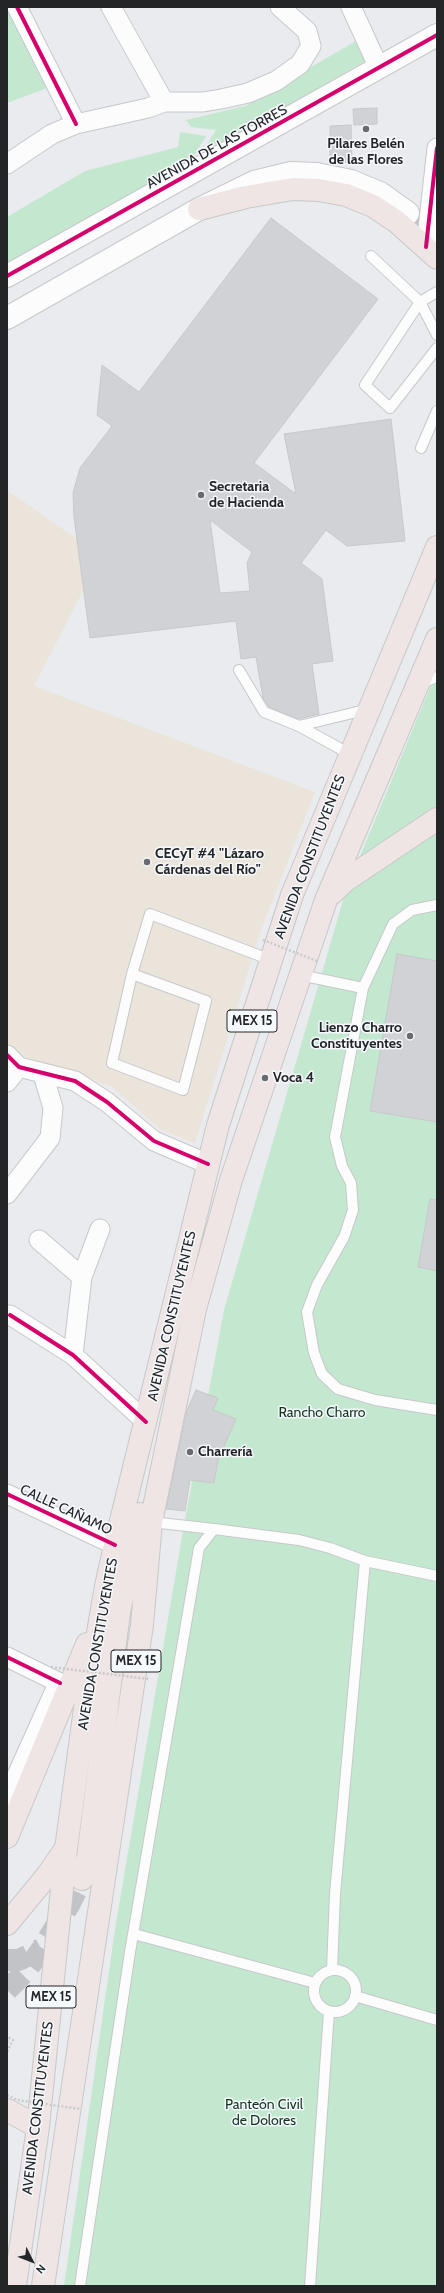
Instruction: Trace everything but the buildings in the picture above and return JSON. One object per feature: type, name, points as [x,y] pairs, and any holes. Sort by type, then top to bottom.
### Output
[{"type":"highway","points":[[199,209],[246,197],[293,189],[319,190],[346,195],[373,206],[397,222],[431,253]]},
{"type":"highway","name":"AVENIDA CONSTITUYENTES","points":[[15,2286],[38,2127],[66,1848],[85,1708],[106,1586],[115,1545],[218,1125],[292,895],[437,547]]},
{"type":"highway","name":"AVENIDA CONSTITUYENTES","points":[[43,2286],[142,1625],[151,1522],[195,1309],[231,1180],[326,900],[427,681],[437,639]]},
{"type":"highway","points":[[326,900],[346,880],[437,819]]},
{"type":"highway","points":[[82,1879],[88,1857],[119,1612],[138,1522],[164,1426],[179,1385]]},
{"type":"highway","points":[[7,1837],[81,1663],[106,1586]]},
{"type":"highway","points":[[7,1924],[46,1877],[66,1848]]},
{"type":"highway","points":[[7,2110],[38,2127]]},
{"type":"street","points":[[17,7],[76,124]]},
{"type":"street","points":[[111,7],[164,102]]},
{"type":"street","points":[[7,164],[52,134],[76,124],[148,108],[164,102],[203,102],[248,93],[276,81],[300,64],[311,46],[306,31],[280,7]]},
{"type":"street","points":[[351,7],[379,68]]},
{"type":"street","name":"AVENIDA DE LAS TORRES","points":[[7,276],[437,35]]},
{"type":"street","points":[[431,253],[437,148]]},
{"type":"street","points":[[7,318],[199,209],[254,182],[291,173],[317,174],[351,181],[380,193],[408,213]]},
{"type":"street","points":[[7,1082],[13,1061],[43,1074],[75,1081],[107,1102],[154,1141],[208,1164]]},
{"type":"street","points":[[7,1194],[50,1138],[53,1108],[43,1074]]},
{"type":"street","points":[[73,1355],[82,1277],[100,1229]]},
{"type":"street","points":[[39,1240],[82,1277]]},
{"type":"street","points":[[10,1315],[73,1355],[146,1422]]},
{"type":"street","name":"CALLE CAÑAMO","points":[[7,1494],[115,1545]]},
{"type":"street","points":[[7,1657],[56,1675]]},
{"type":"street","points":[[7,1801],[56,1675],[81,1663]]},
{"type":"lane","points":[[371,256],[420,302],[437,336]]},
{"type":"lane","points":[[437,292],[420,302],[365,384],[390,408],[437,348]]},
{"type":"lane","points":[[421,448],[437,411]]},
{"type":"lane","points":[[239,670],[264,712],[299,726],[339,748],[350,757]]},
{"type":"lane","points":[[299,726],[369,709]]},
{"type":"lane","points":[[437,905],[412,910],[393,924],[363,988],[335,1137],[342,1166],[351,1183],[352,1210],[344,1236],[317,1285],[307,1312],[310,1334],[322,1374],[338,1389],[375,1400],[437,1410]]},
{"type":"lane","points":[[132,974],[206,1001],[183,1090],[112,1063],[132,974],[150,914],[272,960]]},
{"type":"lane","points":[[300,975],[363,988]]},
{"type":"lane","points":[[151,1522],[299,1540],[330,1548],[366,1561],[437,1576]]},
{"type":"lane","points":[[80,2286],[134,1934],[199,1548],[214,1529]]},
{"type":"lane","points":[[332,1970],[335,1894],[366,1561]]},
{"type":"lane","points":[[134,1934],[316,1984]]},
{"type":"lane","points":[[332,1970],[340,1970],[352,1980],[355,1996],[345,2009],[330,2011],[317,2001],[314,1994],[316,1984],[324,1973],[332,1970]]},
{"type":"lane","points":[[355,1996],[437,2020]]},
{"type":"lane","points":[[310,2286],[330,2011]]},
{"type":"path","points":[[263,940],[317,960]]},
{"type":"path","points":[[56,1675],[149,1679]]},
{"type":"path","points":[[7,2042],[9,2038],[13,2040],[7,2052]]},
{"type":"path","points":[[7,2094],[17,2100],[80,2109]]},
{"type":"shaded area","name":"CECyT #4 \"Lázaro Cárdenas del Río\"","points":[[7,490],[77,539],[84,589],[34,686],[315,792],[260,933],[195,1143],[161,1130],[112,1087],[26,1057],[7,1044]]},
{"type":"green space","points":[[12,11],[50,87],[7,103],[7,14]]},
{"type":"green space","points":[[356,41],[365,61],[199,157],[216,130],[191,127],[186,120],[245,106],[282,88],[299,74]]},
{"type":"green space","points":[[180,132],[206,136],[191,161],[7,267],[7,217],[85,171],[178,147]]},
{"type":"green space","name":"Panteón Civil de Dolores","points":[[437,671],[437,2286],[64,2286],[115,1929],[184,1525],[224,1310],[346,890]]},
{"type":"tunnel","points":[[408,213],[437,242]]},
{"type":"tunnel","points":[[7,1990],[26,1971],[42,1949],[69,1905],[82,1879]]},
{"type":"tunnel","points":[[7,1960],[19,1960],[41,1949]]},
{"type":"cycle path","points":[[17,7],[76,124]]},
{"type":"cycle path","points":[[7,276],[437,35]]},
{"type":"cycle path","points":[[426,247],[437,148]]},
{"type":"cycle path","points":[[7,1055],[19,1067],[75,1081],[107,1102],[154,1141],[208,1164]]},
{"type":"cycle path","points":[[10,1315],[73,1355],[146,1422]]},
{"type":"cycle path","points":[[7,1494],[115,1545]]},
{"type":"cycle path","points":[[7,1657],[60,1683]]},
{"type":"place","name":"Pilares Belén de las Flores","points":[[366,129]]},
{"type":"place","name":"Secretaria de Hacienda","points":[[201,495]]},
{"type":"place","name":"CECyT #4 \"Lázaro Cárdenas del Río\"","points":[[147,862]]},
{"type":"place","name":"Lienzo Charro Constituyentes","points":[[410,1036]]},
{"type":"place","name":"Voca 4","points":[[265,1078]]},
{"type":"place","name":"Charrería","points":[[190,1452]]},
{"type":"park label","name":"Rancho Charro","points":[[322,1413]]}]
